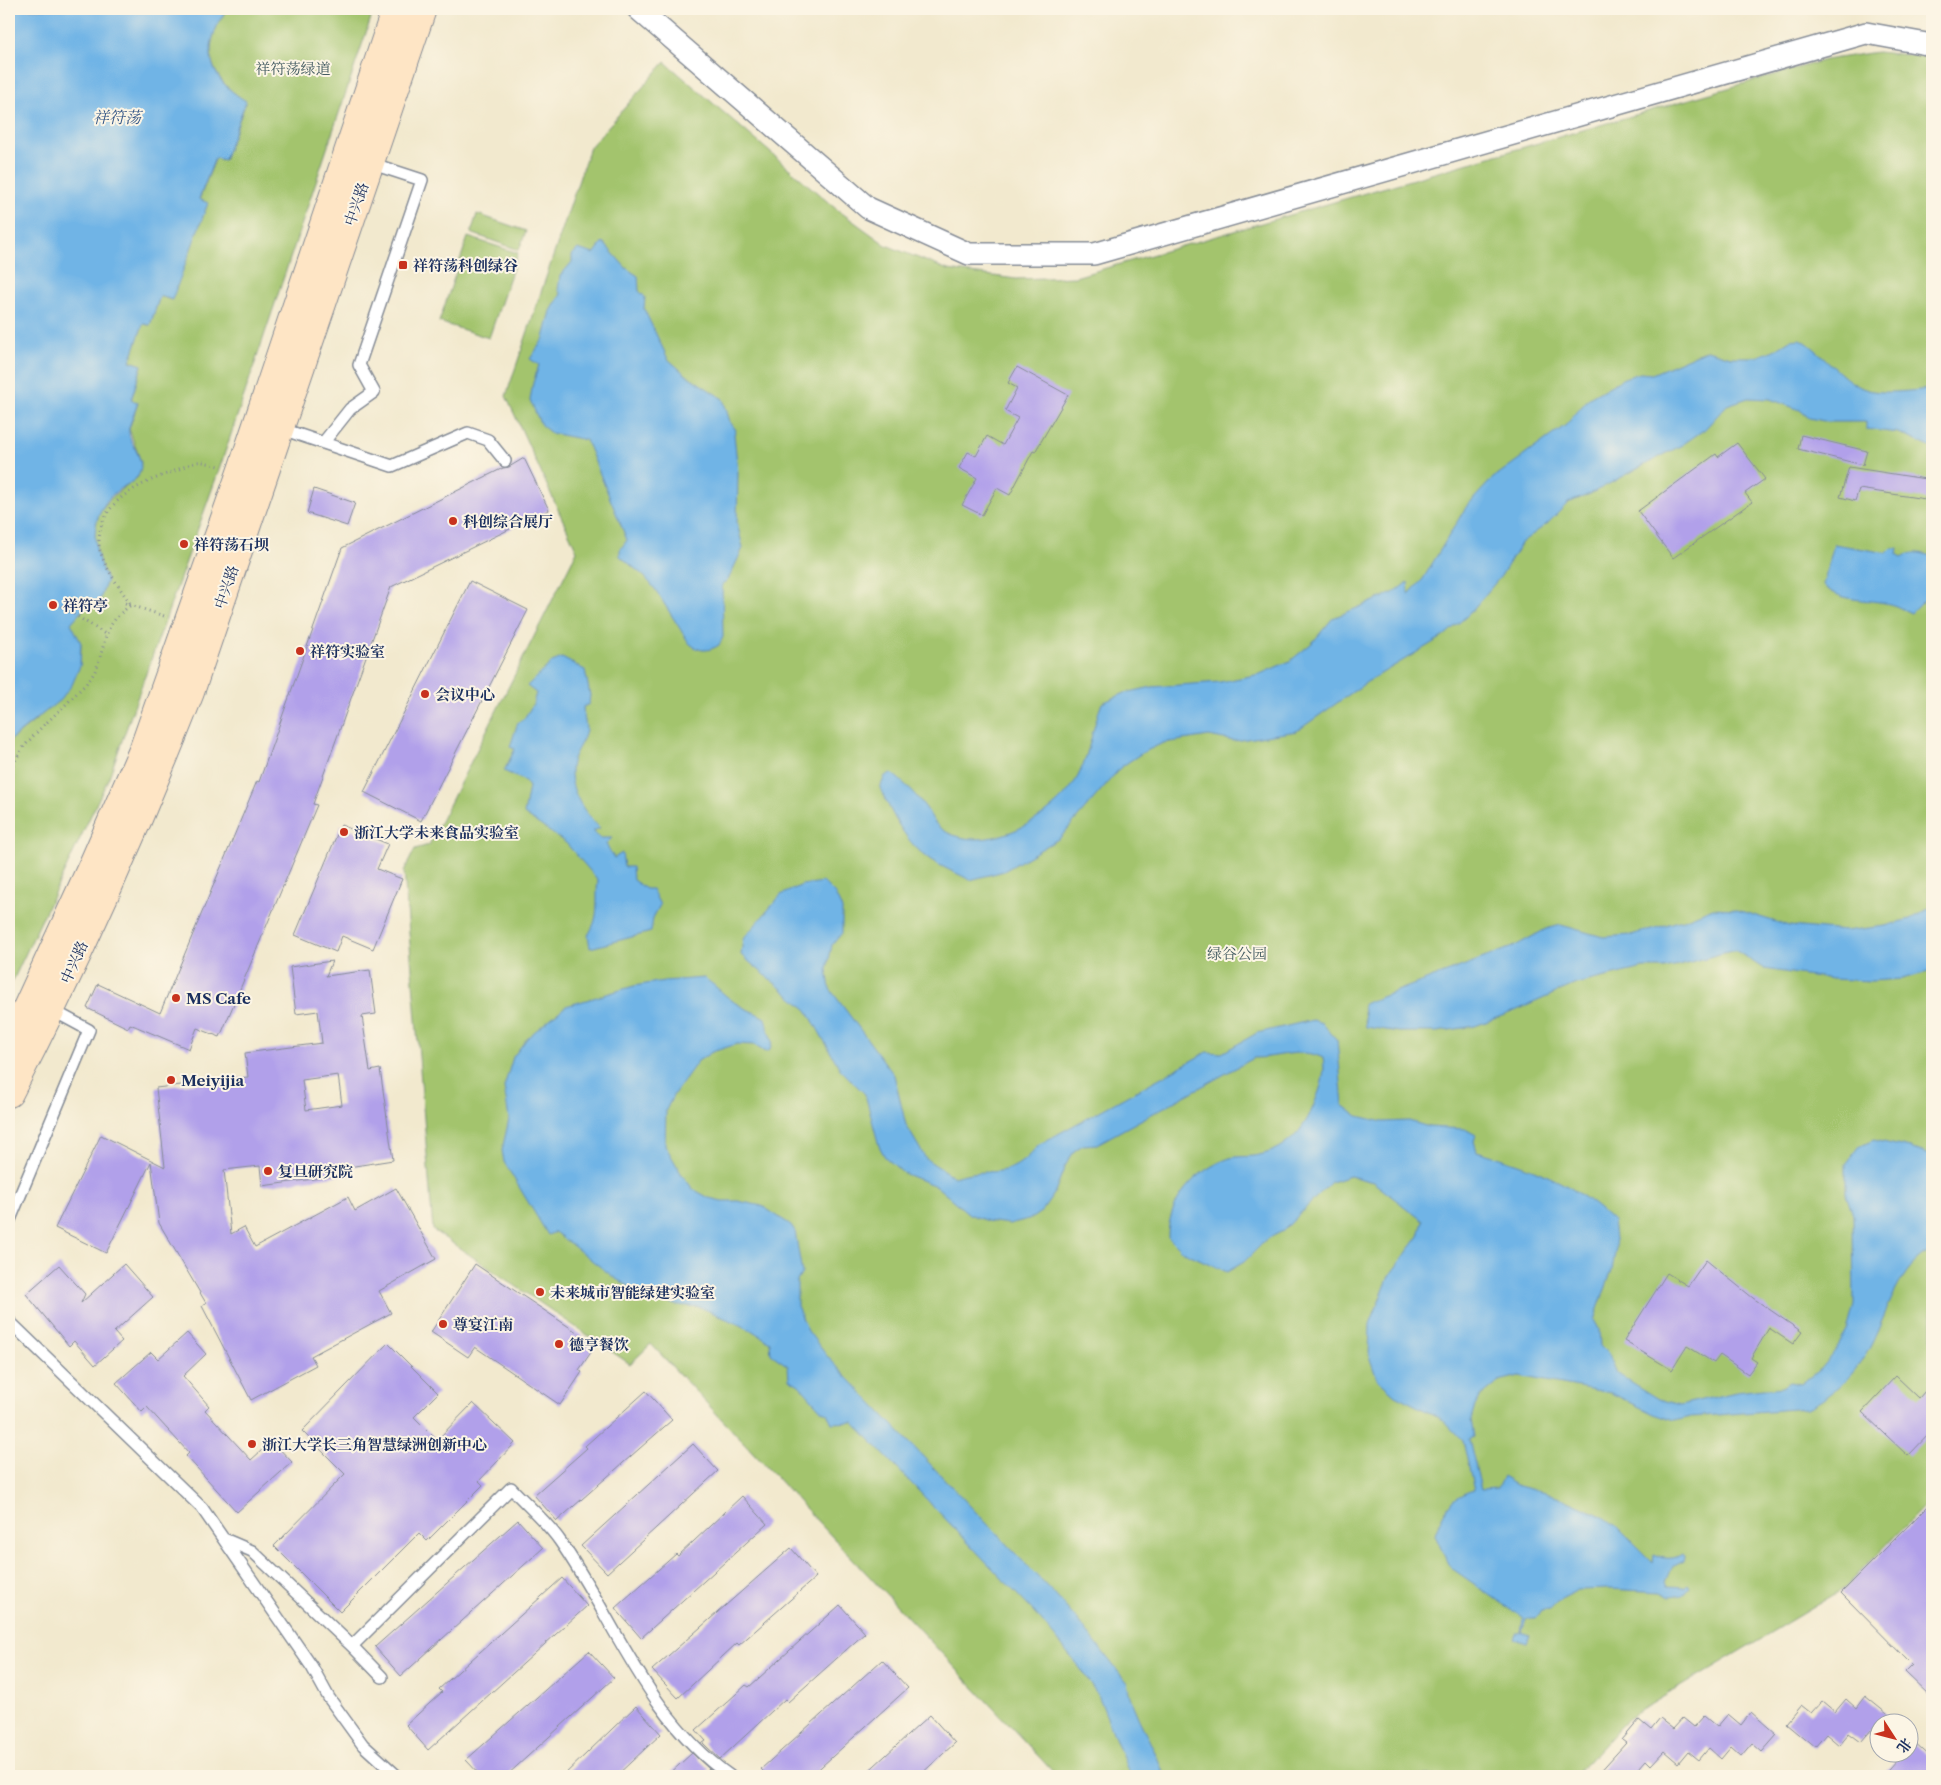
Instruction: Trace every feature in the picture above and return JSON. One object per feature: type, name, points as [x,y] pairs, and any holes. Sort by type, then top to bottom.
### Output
[{"type":"main road","name":"中兴路","points":[[9,1093],[52,1010],[176,728],[270,425],[358,160],[396,9]]},
{"type":"main road","name":"中兴路","points":[[358,160],[422,9]]},
{"type":"main road","name":"中兴路","points":[[9,1047],[140,757],[189,624],[242,470],[270,425]]},
{"type":"street","points":[[638,9],[868,208],[969,254],[1094,254],[1866,33],[1932,45]]},
{"type":"lane","points":[[323,443],[350,409],[374,392],[359,365],[422,180],[358,160]]},
{"type":"lane","points":[[270,425],[392,466],[468,433],[488,440],[505,462]]},
{"type":"lane","points":[[9,1222],[88,1030],[52,1010]]},
{"type":"lane","points":[[9,1321],[202,1508],[363,1745],[396,1776]]},
{"type":"lane","points":[[352,1646],[511,1488],[559,1539],[641,1679],[677,1726],[716,1766],[730,1776]]},
{"type":"lane","points":[[224,1539],[252,1551],[352,1646],[382,1678]]},
{"type":"path","points":[[131,605],[101,555],[98,541],[106,515],[116,501],[132,488],[198,462],[242,470]]},
{"type":"path","points":[[125,604],[189,624]]},
{"type":"path","points":[[9,774],[23,747],[34,733],[66,704],[95,671],[105,634],[117,615],[131,605]]},
{"type":"path","points":[[61,606],[105,634]]},
{"type":"green space","name":"祥符荡绿道","points":[[227,9],[374,9],[220,467],[109,777],[9,989],[9,741],[36,720],[80,666],[81,644],[70,623],[89,596],[98,574],[99,563],[95,543],[97,521],[106,504],[120,490],[138,477],[141,462],[129,429],[138,403],[131,400],[142,365],[130,361],[143,324],[150,325],[160,296],[171,300],[207,203],[199,200],[216,157],[224,160],[246,102],[223,82],[212,60],[213,37],[218,23]]},
{"type":"green space","name":"绿谷公园","points":[[1877,52],[1932,57],[1932,1498],[1845,1588],[1628,1718],[1575,1776],[1057,1776],[651,1344],[630,1364],[433,1230],[404,871],[415,849],[429,845],[577,551],[506,396],[590,147],[665,62],[835,208],[886,245],[948,270],[1016,279],[1075,277],[1825,60]]},
{"type":"green space","points":[[477,214],[526,231],[519,250],[471,233]]},
{"type":"green space","points":[[468,237],[518,253],[489,338],[439,322]]},
{"type":"water","name":"祥符荡","points":[[9,9],[227,9],[213,36],[212,60],[222,82],[246,101],[224,160],[215,158],[199,199],[208,203],[172,300],[160,296],[150,325],[143,324],[130,361],[142,365],[131,400],[138,402],[129,428],[129,434],[141,466],[136,478],[107,500],[97,522],[95,533],[98,557],[107,580],[98,605],[85,607],[71,623],[81,643],[80,666],[72,685],[60,700],[9,741]]},
{"type":"water","points":[[603,242],[626,268],[638,276],[639,291],[645,297],[644,309],[668,359],[685,374],[723,399],[730,422],[736,430],[734,434],[738,473],[737,523],[743,548],[728,580],[722,584],[723,637],[719,645],[711,649],[700,649],[689,643],[655,589],[645,577],[620,556],[620,550],[627,540],[586,440],[551,433],[541,425],[530,400],[539,365],[530,359],[544,338],[551,311],[561,294],[558,290],[560,276],[572,262],[572,255],[578,249],[594,254]]},
{"type":"water","points":[[1801,339],[1809,344],[1845,378],[1862,388],[1878,392],[1932,389],[1932,448],[1899,433],[1866,429],[1866,422],[1829,422],[1809,418],[1800,410],[1770,399],[1748,398],[1727,405],[1705,429],[1682,445],[1590,494],[1568,503],[1547,524],[1522,542],[1501,576],[1469,614],[1444,636],[1367,682],[1297,731],[1234,741],[1209,736],[1163,743],[1142,753],[1121,767],[1060,838],[1004,871],[970,880],[940,866],[922,853],[907,837],[890,808],[880,788],[885,776],[891,773],[914,794],[939,827],[957,836],[976,839],[998,836],[1018,829],[1038,818],[1056,804],[1070,788],[1080,772],[1102,703],[1125,693],[1152,687],[1220,682],[1260,674],[1290,661],[1312,643],[1333,618],[1393,593],[1408,582],[1409,594],[1423,579],[1466,507],[1493,478],[1566,425],[1589,398],[1624,378],[1640,373],[1652,374],[1707,350],[1731,357],[1756,357],[1774,350],[1790,340]]},
{"type":"water","points":[[1834,544],[1887,553],[1892,548],[1898,548],[1897,554],[1902,557],[1917,553],[1932,557],[1932,592],[1911,613],[1887,603],[1839,595],[1823,585]]},
{"type":"water","points":[[562,658],[585,670],[590,695],[589,704],[583,707],[586,730],[574,756],[571,768],[573,787],[581,805],[600,828],[593,831],[599,838],[612,838],[606,844],[614,858],[622,853],[624,867],[632,867],[633,880],[646,889],[652,889],[660,905],[653,918],[651,932],[590,948],[588,935],[595,921],[598,880],[566,843],[524,814],[529,787],[525,781],[504,771],[515,749],[510,747],[518,722],[524,719],[533,704],[536,693],[527,686],[552,662]]},
{"type":"water","points":[[823,882],[835,894],[842,909],[842,933],[832,945],[827,969],[830,989],[894,1075],[906,1125],[926,1159],[954,1177],[1008,1169],[1027,1157],[1038,1145],[1207,1052],[1222,1053],[1257,1033],[1313,1020],[1322,1023],[1337,1040],[1343,1105],[1358,1116],[1383,1122],[1409,1121],[1429,1127],[1465,1129],[1476,1135],[1474,1141],[1477,1151],[1516,1163],[1566,1185],[1613,1221],[1616,1248],[1612,1270],[1594,1320],[1599,1329],[1600,1346],[1607,1353],[1616,1373],[1658,1399],[1680,1405],[1736,1392],[1782,1387],[1789,1382],[1801,1384],[1820,1369],[1835,1351],[1847,1331],[1854,1305],[1853,1215],[1846,1194],[1846,1164],[1860,1146],[1874,1140],[1910,1148],[1932,1156],[1932,1251],[1921,1257],[1903,1278],[1860,1364],[1836,1390],[1807,1408],[1691,1417],[1675,1421],[1654,1414],[1611,1393],[1519,1376],[1499,1381],[1481,1396],[1475,1406],[1471,1420],[1474,1437],[1469,1439],[1481,1489],[1497,1488],[1503,1477],[1518,1486],[1557,1496],[1604,1517],[1615,1525],[1653,1563],[1654,1555],[1669,1558],[1683,1554],[1685,1556],[1684,1561],[1672,1567],[1666,1581],[1668,1586],[1684,1587],[1688,1584],[1690,1587],[1683,1595],[1670,1597],[1661,1592],[1610,1589],[1578,1590],[1562,1598],[1550,1610],[1541,1611],[1536,1618],[1526,1618],[1522,1633],[1530,1636],[1527,1643],[1514,1639],[1516,1633],[1521,1633],[1523,1618],[1454,1570],[1448,1564],[1435,1535],[1448,1506],[1459,1496],[1474,1490],[1463,1441],[1442,1419],[1395,1395],[1377,1379],[1369,1356],[1370,1324],[1389,1276],[1419,1236],[1423,1221],[1373,1182],[1350,1176],[1331,1182],[1283,1231],[1267,1239],[1244,1262],[1227,1272],[1182,1251],[1168,1237],[1169,1223],[1178,1199],[1186,1188],[1206,1170],[1230,1158],[1253,1156],[1275,1150],[1292,1139],[1299,1131],[1310,1113],[1319,1091],[1323,1075],[1323,1058],[1306,1053],[1298,1053],[1254,1058],[1097,1144],[1083,1145],[1075,1150],[1065,1166],[1054,1194],[1042,1211],[1032,1218],[1009,1224],[987,1221],[969,1214],[936,1186],[903,1173],[885,1157],[879,1146],[865,1094],[840,1069],[807,1010],[741,955],[743,939],[781,895],[802,885]]},
{"type":"water","points":[[1932,907],[1932,971],[1902,979],[1871,981],[1832,979],[1764,969],[1735,950],[1683,964],[1664,968],[1643,968],[1576,984],[1515,1011],[1475,1026],[1437,1032],[1399,1032],[1366,1027],[1363,1004],[1515,946],[1546,929],[1561,925],[1603,937],[1631,935],[1686,919],[1713,908],[1734,909],[1789,926],[1845,931],[1885,926],[1910,919]]},
{"type":"water","points":[[704,978],[734,1002],[765,1018],[772,1042],[770,1050],[765,1052],[754,1045],[737,1044],[712,1052],[698,1061],[674,1094],[666,1110],[665,1145],[682,1175],[693,1189],[709,1198],[762,1206],[791,1225],[795,1231],[802,1273],[797,1281],[797,1306],[808,1331],[827,1356],[1055,1595],[1084,1628],[1127,1683],[1134,1707],[1164,1776],[1130,1776],[1099,1697],[1080,1668],[1035,1613],[853,1422],[832,1423],[827,1413],[822,1411],[799,1385],[789,1379],[788,1366],[771,1354],[770,1342],[751,1330],[700,1307],[677,1305],[642,1294],[616,1279],[555,1232],[548,1235],[504,1162],[502,1150],[509,1119],[504,1087],[513,1057],[528,1037],[566,1006],[634,986],[664,981]]},
{"type":"building","points":[[1017,367],[1068,395],[1035,452],[1033,451],[1010,495],[997,488],[982,515],[962,505],[977,478],[959,468],[968,452],[976,456],[987,436],[1003,445],[1018,418],[1005,411],[1017,388],[1008,383]]},
{"type":"building","points":[[1801,435],[1867,451],[1863,465],[1798,449]]},
{"type":"building","points":[[1737,443],[1765,479],[1745,493],[1752,502],[1673,558],[1638,511],[1716,454],[1718,457]]},
{"type":"building","points":[[524,458],[549,510],[391,587],[313,804],[317,805],[220,1037],[197,1028],[189,1049],[130,1024],[128,1028],[87,1008],[98,984],[160,1013],[257,781],[259,782],[342,548]]},
{"type":"building","points":[[1849,467],[1932,480],[1932,500],[1859,489],[1855,501],[1840,497]]},
{"type":"building","points":[[314,489],[355,503],[347,526],[307,513]]},
{"type":"building","points":[[470,581],[528,610],[421,821],[364,792]]},
{"type":"building","points":[[341,825],[388,844],[377,869],[402,879],[373,949],[342,936],[336,952],[295,935]]},
{"type":"building","points":[[332,961],[326,976],[370,970],[376,1014],[362,1016],[370,1071],[380,1069],[393,1160],[342,1168],[343,1175],[262,1186],[260,1166],[224,1170],[231,1234],[244,1227],[255,1247],[348,1197],[355,1211],[396,1188],[436,1259],[379,1291],[391,1313],[311,1356],[316,1365],[251,1400],[202,1306],[206,1303],[159,1223],[151,1162],[106,1253],[55,1228],[101,1135],[165,1167],[156,1088],[248,1077],[245,1053],[322,1043],[318,1011],[296,1014],[290,967]],"holes":[[[338,1075],[342,1105],[306,1110],[302,1080]]]},
{"type":"building","points":[[1706,1260],[1753,1298],[1802,1332],[1793,1344],[1769,1328],[1751,1358],[1757,1362],[1748,1374],[1720,1355],[1714,1363],[1687,1346],[1672,1370],[1624,1341],[1667,1273],[1688,1286]]},
{"type":"building","points":[[124,1264],[153,1297],[114,1332],[122,1341],[95,1365],[74,1341],[69,1346],[26,1294],[59,1265],[85,1294],[81,1303]]},
{"type":"building","points":[[475,1264],[596,1345],[579,1370],[582,1372],[560,1405],[475,1347],[468,1357],[431,1332]]},
{"type":"building","points":[[187,1333],[206,1354],[183,1376],[209,1406],[205,1410],[251,1460],[272,1441],[292,1462],[237,1512],[186,1456],[189,1453],[147,1407],[142,1412],[116,1383],[151,1352],[158,1359]]},
{"type":"building","points":[[388,1343],[438,1393],[414,1417],[437,1440],[473,1403],[515,1443],[479,1481],[483,1485],[427,1541],[419,1533],[340,1612],[274,1546],[345,1474],[302,1431]]},
{"type":"building","points":[[1896,1376],[1919,1398],[1932,1383],[1932,1431],[1908,1456],[1862,1412]]},
{"type":"building","points":[[646,1391],[672,1420],[557,1521],[534,1495],[587,1448],[585,1446]]},
{"type":"building","points":[[693,1444],[718,1471],[607,1573],[581,1546]]},
{"type":"building","points":[[742,1496],[767,1524],[641,1638],[615,1608],[676,1554],[678,1556]]},
{"type":"building","points":[[1932,1502],[1932,1698],[1905,1672],[1912,1665],[1841,1593]]},
{"type":"building","points":[[518,1520],[543,1548],[401,1676],[375,1647]]},
{"type":"building","points":[[791,1548],[816,1577],[739,1645],[737,1643],[678,1698],[652,1670]]},
{"type":"building","points":[[562,1578],[587,1606],[428,1750],[406,1725],[442,1692],[439,1689]]},
{"type":"building","points":[[840,1605],[865,1633],[788,1702],[785,1699],[720,1759],[703,1743],[706,1741],[696,1730],[746,1685],[749,1687]]},
{"type":"building","points":[[589,1651],[614,1678],[506,1776],[481,1776],[466,1760]]},
{"type":"building","points":[[882,1660],[908,1688],[811,1776],[768,1776],[761,1769]]},
{"type":"building","points":[[1865,1696],[1885,1712],[1868,1712],[1868,1734],[1861,1742],[1849,1733],[1839,1745],[1826,1734],[1815,1747],[1786,1723],[1801,1705],[1811,1713],[1822,1701],[1835,1712],[1846,1699],[1856,1708]]},
{"type":"building","points":[[636,1706],[661,1734],[616,1776],[563,1776]]},
{"type":"building","points":[[1751,1712],[1777,1735],[1762,1752],[1752,1743],[1741,1756],[1731,1747],[1721,1759],[1709,1748],[1699,1760],[1688,1751],[1678,1763],[1664,1751],[1651,1765],[1646,1760],[1632,1776],[1596,1776],[1626,1743],[1622,1740],[1639,1720],[1651,1730],[1660,1719],[1673,1729],[1683,1718],[1694,1727],[1704,1716],[1717,1727],[1728,1714],[1741,1725]]},
{"type":"building","points":[[930,1715],[955,1743],[919,1776],[863,1776]]},
{"type":"building","points":[[1918,1746],[1932,1759],[1932,1776],[1882,1776],[1894,1762],[1918,1762]]},
{"type":"building","points":[[692,1753],[709,1769],[701,1776],[667,1776]]},
{"type":"place","name":"祥符荡科创绿谷","points":[[403,265]]},
{"type":"place","name":"科创综合展厅","points":[[453,521]]},
{"type":"place","name":"祥符荡石坝","points":[[184,544]]},
{"type":"place","name":"祥符亭","points":[[53,605]]},
{"type":"place","name":"祥符实验室","points":[[300,651]]},
{"type":"place","name":"会议中心","points":[[425,694]]},
{"type":"place","name":"浙江大学未来食品实验室","points":[[344,832]]},
{"type":"place","name":"MS Cafe","points":[[176,998]]},
{"type":"place","name":"Meiyijia","points":[[171,1080]]},
{"type":"place","name":"复旦研究院","points":[[268,1171]]},
{"type":"place","name":"未来城市智能绿建实验室","points":[[540,1292]]},
{"type":"place","name":"尊宴江南","points":[[443,1324]]},
{"type":"place","name":"德亨餐饮","points":[[559,1344]]},
{"type":"place","name":"浙江大学长三角智慧绿洲创新中心","points":[[252,1444]]}]
